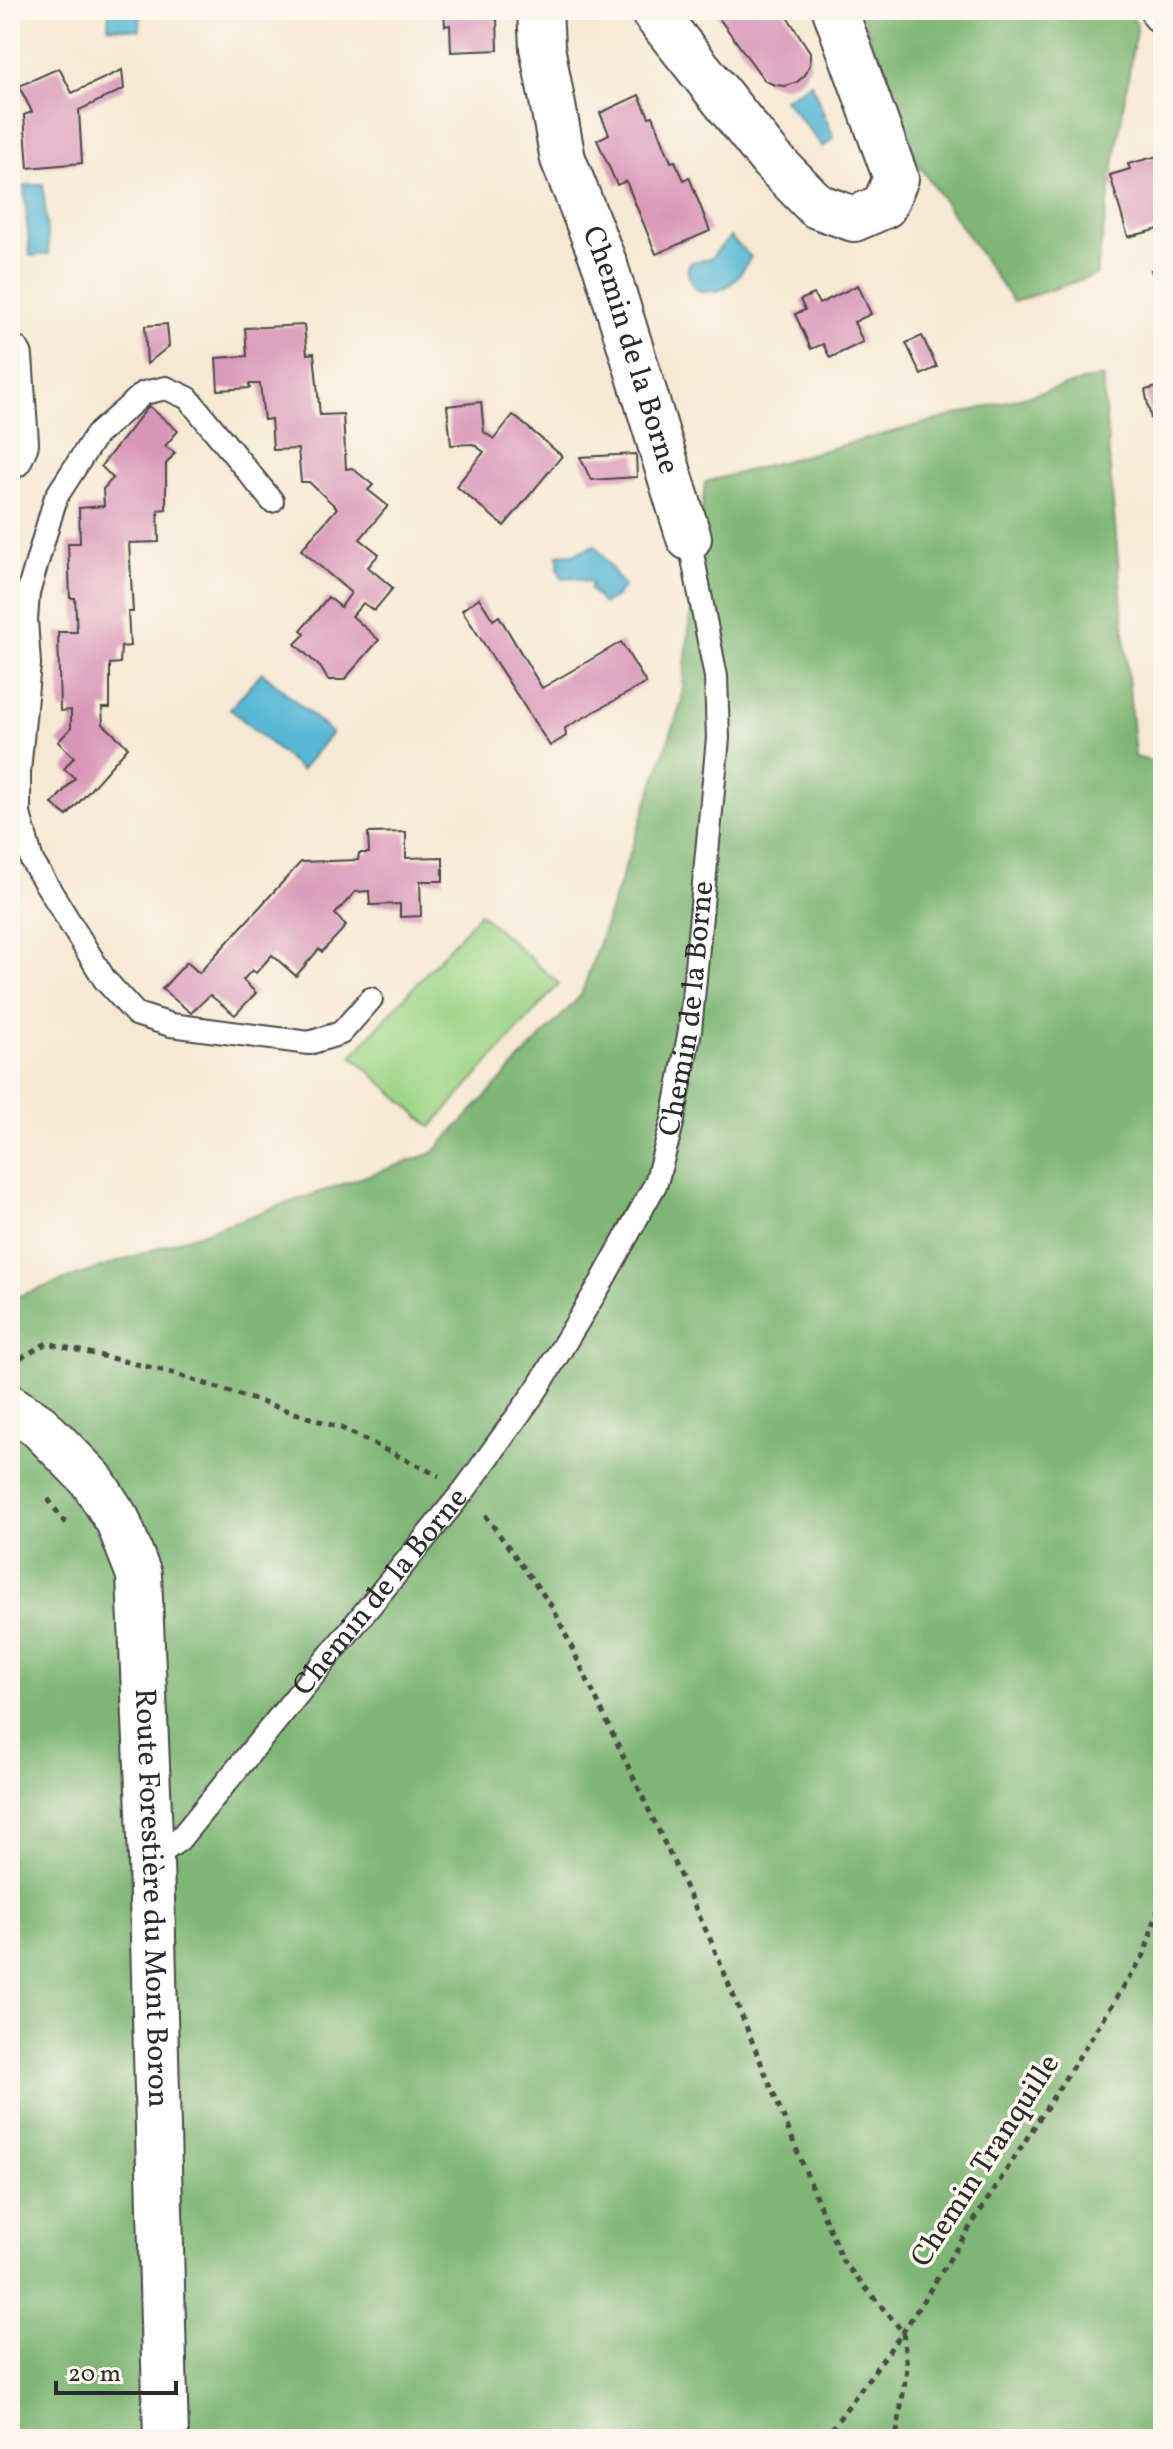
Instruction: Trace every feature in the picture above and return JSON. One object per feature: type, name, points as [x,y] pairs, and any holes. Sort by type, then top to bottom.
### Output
[{"type":"street","name":"Chemin de la Borne","points":[[540,10],[542,47],[563,159],[605,265],[689,538]]},
{"type":"street","points":[[652,10],[771,159],[817,206],[854,219],[884,206],[896,178],[835,10]]},
{"type":"street","points":[[10,357],[16,443],[10,457]]},
{"type":"street","name":"Route Forestière du Mont Boron","points":[[10,1407],[39,1426],[91,1479],[118,1521],[139,1575],[151,1860],[166,2439]]},
{"type":"lane","points":[[272,501],[188,398],[166,388],[144,393],[96,435],[56,497],[18,620],[29,664],[19,772],[19,814],[32,861],[105,980],[136,1014],[171,1025],[309,1043],[341,1033],[371,999]]},
{"type":"lane","name":"Chemin de la Borne","points":[[151,1860],[179,1840],[466,1488],[537,1389],[656,1183],[673,1120],[690,1030],[718,738],[716,677],[689,538]]},
{"type":"path","points":[[10,1365],[47,1343],[166,1371],[341,1428],[466,1488],[553,1608],[711,1941],[842,2260],[903,2332],[907,2368],[897,2437]]},
{"type":"path","name":"Chemin Tranquille","points":[[824,2439],[903,2332],[1144,1955],[1163,1894]]},
{"type":"green space","points":[[860,10],[1126,10],[1137,24],[1096,275],[1013,302],[912,155]]},
{"type":"green space","points":[[1102,376],[1135,757],[1163,764],[1163,2439],[10,2439],[10,1299],[433,1153],[581,995],[681,704],[705,482]]},
{"type":"green space","points":[[480,913],[559,984],[431,1127],[352,1056]]},
{"type":"water","points":[[109,10],[141,10],[140,30],[108,27]]},
{"type":"water","points":[[811,83],[834,138],[823,147],[784,99]]},
{"type":"water","points":[[43,184],[49,254],[30,256],[24,186]]},
{"type":"water","points":[[730,237],[751,257],[742,271],[732,283],[716,291],[696,288],[688,276],[688,266],[692,262],[710,259]]},
{"type":"water","points":[[595,545],[624,586],[615,598],[603,604],[590,589],[590,582],[572,577],[562,578],[558,569],[558,555],[573,554]]},
{"type":"water","points":[[262,672],[332,733],[301,770],[230,709]]},
{"type":"building","points":[[444,10],[493,10],[494,19],[497,19],[498,50],[451,52],[450,25],[445,26]]},
{"type":"building","points":[[713,10],[783,10],[810,52],[810,64],[805,75],[786,86],[765,81]]},
{"type":"building","points":[[59,68],[72,93],[122,70],[124,89],[79,110],[82,163],[28,168],[24,115],[32,112],[19,86]]},
{"type":"building","points":[[639,95],[649,117],[653,116],[671,162],[675,161],[684,180],[689,177],[710,231],[656,254],[626,181],[617,185],[597,140],[609,134],[600,113]]},
{"type":"building","points":[[1158,156],[1160,163],[1163,162],[1163,228],[1128,237],[1110,175],[1130,169],[1128,164]]},
{"type":"building","points":[[1163,266],[1163,292],[1159,293],[1151,270]]},
{"type":"building","points":[[858,285],[871,314],[854,322],[863,342],[830,358],[823,344],[811,349],[795,314],[805,310],[800,300],[814,294],[819,304]]},
{"type":"building","points":[[167,324],[169,346],[147,364],[145,326]]},
{"type":"building","points":[[304,325],[307,354],[314,353],[320,415],[343,414],[346,469],[352,468],[373,485],[368,490],[388,506],[360,539],[379,554],[368,567],[393,588],[374,611],[363,603],[352,616],[379,640],[344,680],[328,680],[321,668],[295,644],[305,634],[301,630],[328,597],[341,607],[351,593],[301,550],[337,508],[309,482],[301,482],[298,449],[273,450],[271,419],[264,420],[260,384],[249,384],[250,388],[218,390],[216,358],[247,356],[245,328]]},
{"type":"building","points":[[922,336],[937,367],[921,375],[906,343]]},
{"type":"building","points":[[1163,386],[1163,421],[1152,424],[1145,390]]},
{"type":"building","points":[[481,402],[484,432],[494,439],[513,415],[562,456],[504,526],[456,486],[484,452],[473,444],[451,445],[447,406]]},
{"type":"building","points":[[149,406],[178,431],[165,446],[175,453],[166,464],[166,509],[158,510],[159,542],[129,543],[133,612],[128,612],[130,646],[121,647],[120,663],[110,664],[110,708],[102,708],[103,724],[128,747],[67,816],[52,804],[75,778],[64,769],[74,757],[58,742],[71,728],[71,710],[60,711],[58,632],[77,632],[75,598],[70,598],[68,543],[80,543],[79,508],[104,506],[103,489],[113,478],[101,466]]},
{"type":"building","points":[[636,454],[637,477],[591,480],[580,457]]},
{"type":"building","points":[[479,598],[493,620],[499,616],[542,688],[621,642],[646,683],[565,728],[566,736],[550,746],[462,610]]},
{"type":"building","points":[[406,832],[406,858],[443,857],[443,881],[420,881],[421,916],[400,917],[400,904],[370,905],[369,891],[355,892],[335,914],[346,926],[322,952],[319,949],[296,976],[272,955],[256,973],[252,970],[243,980],[256,993],[235,1015],[210,995],[191,1013],[162,989],[187,962],[199,973],[301,862],[358,860],[359,853],[369,853],[368,833]]}]
